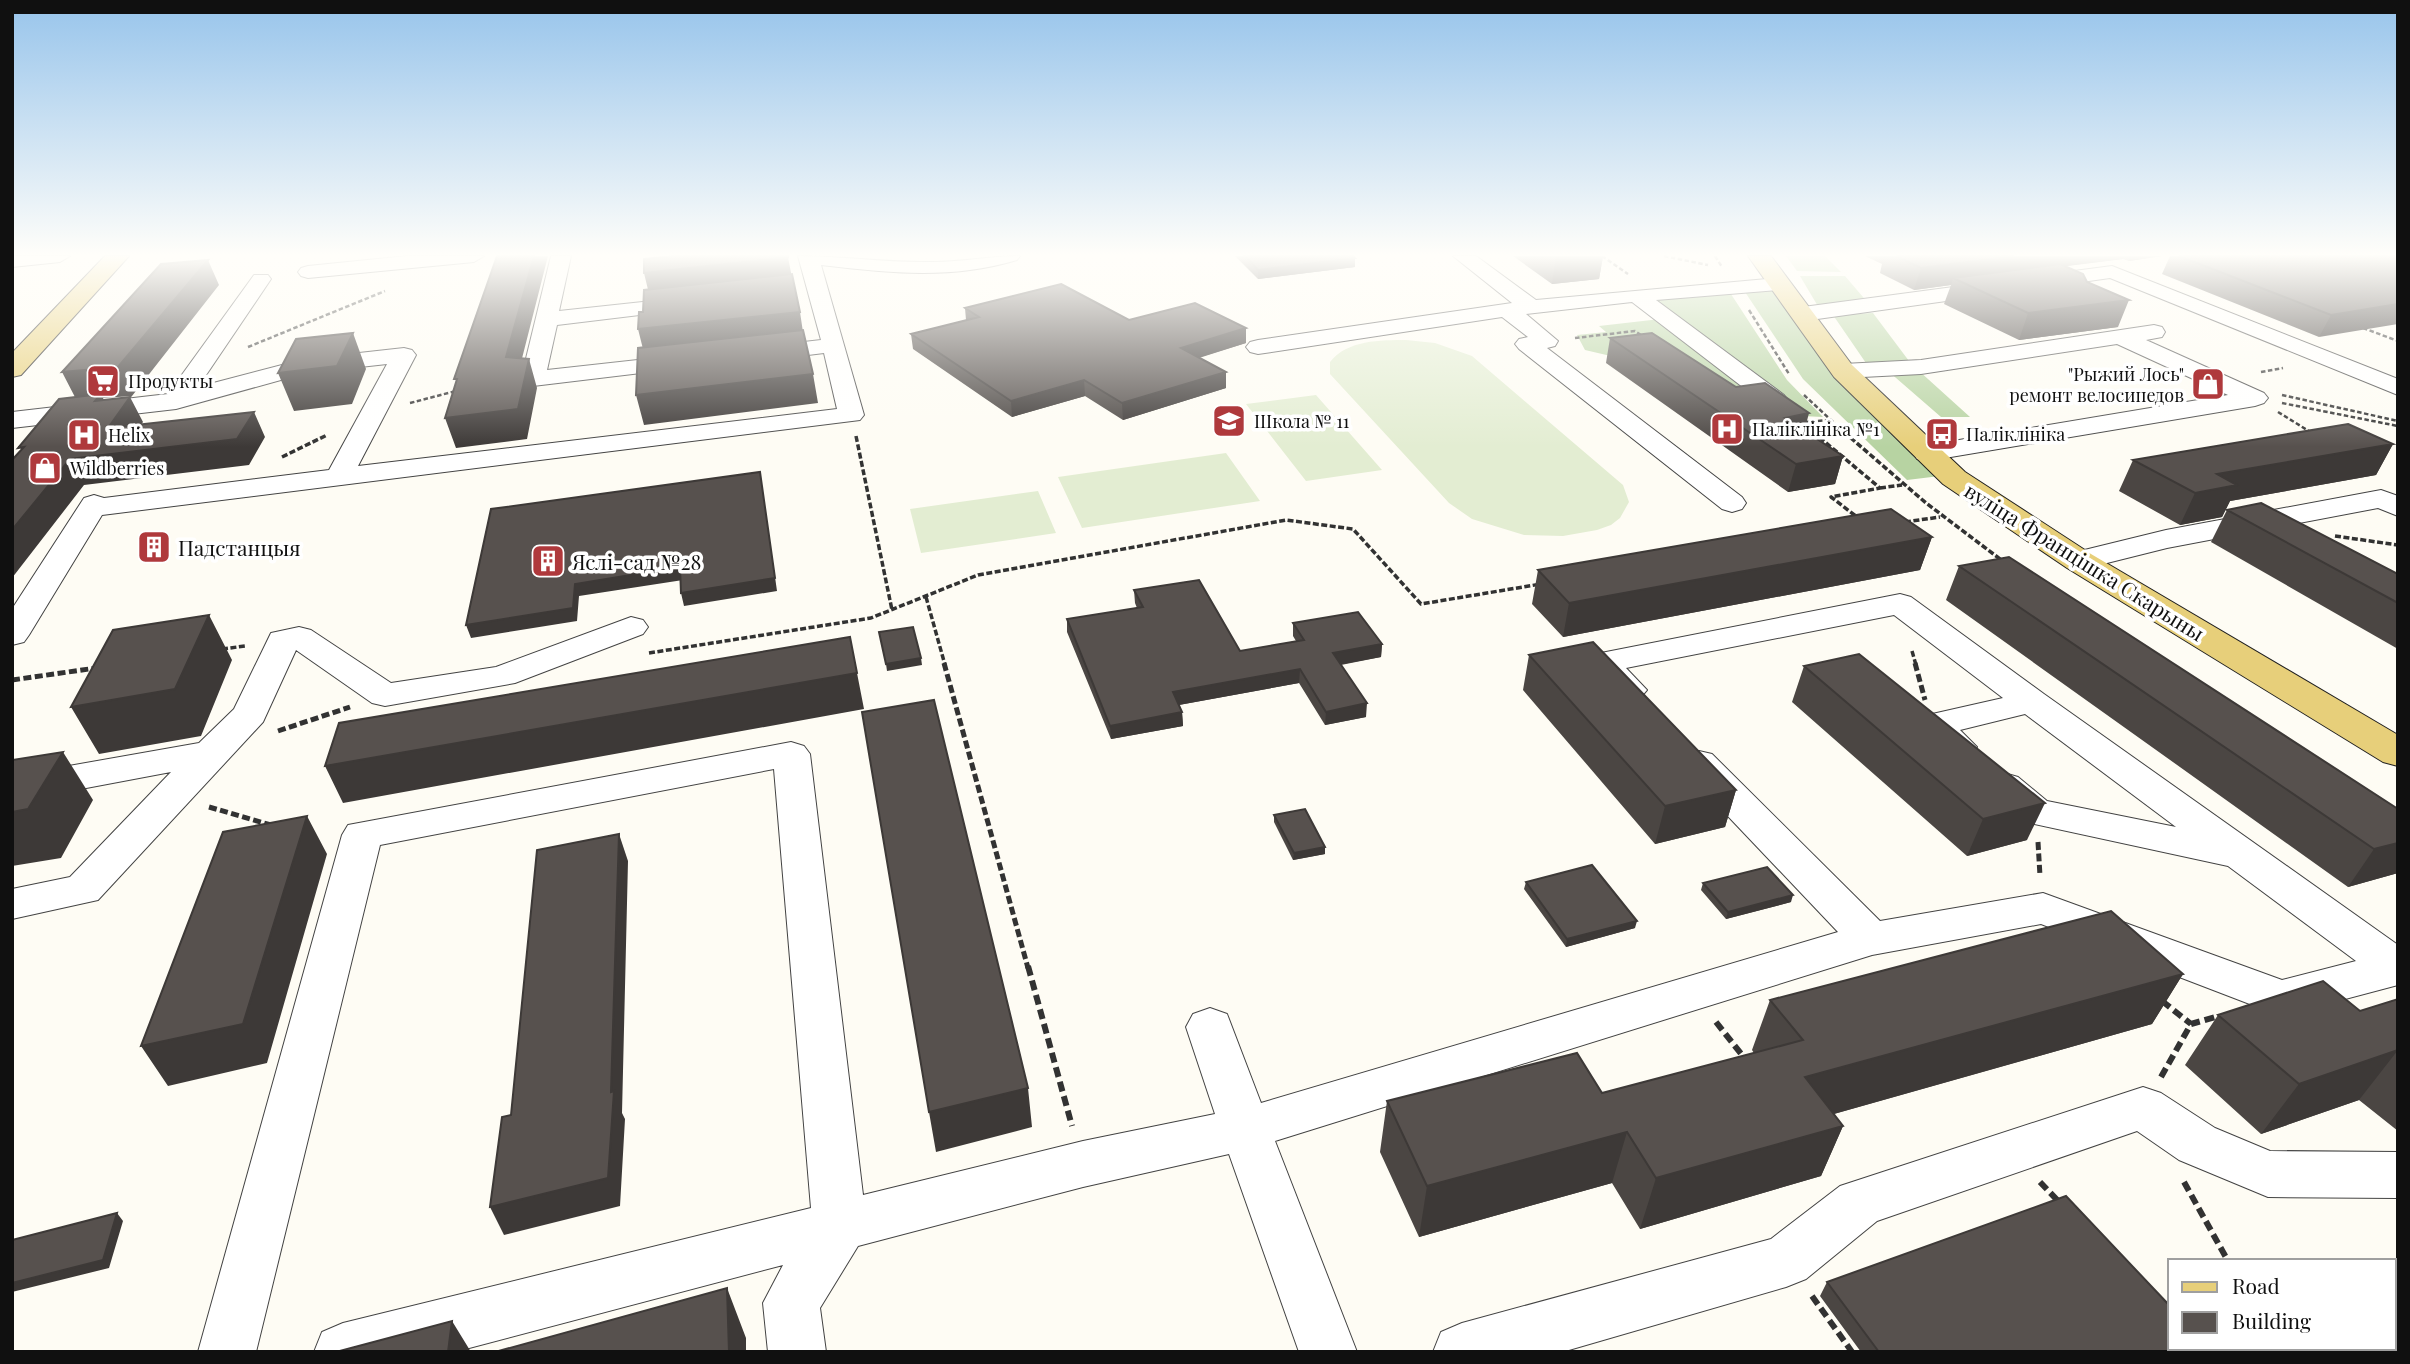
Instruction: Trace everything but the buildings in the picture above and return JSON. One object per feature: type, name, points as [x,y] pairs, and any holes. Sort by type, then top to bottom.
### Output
[{"type":"main road","points":[[12,369],[58,320]]},
{"type":"main road","name":"вуліца Францішка Скарыны","points":[[1807,320],[1843,371],[1954,478],[2078,561],[2398,752]]},
{"type":"lane","points":[[176,401],[232,320]]},
{"type":"lane","points":[[547,320],[533,379],[711,359]]},
{"type":"lane","points":[[12,635],[92,515],[340,475],[424,468],[851,415],[827,320]]},
{"type":"lane","points":[[1373,320],[1381,326]]},
{"type":"lane","points":[[1258,347],[1433,320]]},
{"type":"lane","points":[[1529,320],[1547,341]]},
{"type":"lane","points":[[1668,320],[1774,400]]},
{"type":"lane","points":[[2229,320],[2398,388]]},
{"type":"lane","points":[[1843,371],[1921,367],[2120,327],[2213,380],[2267,396]]},
{"type":"lane","points":[[1547,341],[1527,344],[1732,503]]},
{"type":"lane","points":[[739,356],[834,345]]},
{"type":"lane","points":[[12,420],[176,401],[305,366],[404,355],[340,475]]},
{"type":"lane","points":[[1927,453],[2267,396]]},
{"type":"lane","points":[[2078,561],[2248,523],[2392,500]]},
{"type":"lane","points":[[2248,523],[2293,547]]},
{"type":"lane","points":[[1650,712],[1601,663],[1900,604],[2397,968]]},
{"type":"lane","points":[[12,904],[83,890],[250,714],[284,640],[299,638],[385,695],[503,676],[635,640]]},
{"type":"lane","points":[[2031,702],[1932,725],[2035,812],[2239,854]]},
{"type":"lane","points":[[1678,742],[1871,939]]},
{"type":"lane","points":[[12,789],[211,754]]},
{"type":"lane","points":[[227,1352],[362,835],[791,754],[840,1226],[791,1303],[797,1352]]},
{"type":"lane","points":[[343,1352],[1083,1164],[1245,1129],[1871,939],[2042,908],[2281,998],[2397,968]]},
{"type":"lane","points":[[1210,1027],[1328,1352]]},
{"type":"lane","points":[[1462,1352],[1786,1261],[1859,1203],[2143,1108],[2197,1144],[2268,1174],[2398,1175]]},
{"type":"path","points":[[198,368],[316,320]]},
{"type":"path","points":[[1756,320],[1793,381],[1831,420],[1940,517],[2007,564]]},
{"type":"path","points":[[2360,327],[2398,341]]},
{"type":"path","points":[[1547,341],[1635,331],[1645,338]]},
{"type":"path","points":[[2213,380],[2329,360]]},
{"type":"path","points":[[1774,400],[1793,381]]},
{"type":"path","points":[[2267,396],[2398,424]]},
{"type":"path","points":[[2267,396],[2398,424]]},
{"type":"path","points":[[2267,396],[2314,434]]},
{"type":"path","points":[[851,415],[892,610]]},
{"type":"path","points":[[1831,420],[1800,422],[1880,488]]},
{"type":"path","points":[[1861,520],[1830,497],[1902,485]]},
{"type":"path","points":[[1894,524],[1940,517]]},
{"type":"path","points":[[635,640],[871,618],[978,575],[1286,520],[1353,529],[1421,604],[1544,583]]},
{"type":"path","points":[[926,597],[1083,1164]]},
{"type":"path","points":[[216,650],[284,640]]},
{"type":"path","points":[[12,680],[107,666]]},
{"type":"path","points":[[273,733],[385,695]]},
{"type":"path","points":[[171,796],[278,827]]},
{"type":"path","points":[[1693,993],[1751,1067]]},
{"type":"path","points":[[2143,1108],[2191,1024],[2281,998]]},
{"type":"path","points":[[2012,1152],[2068,1212]]},
{"type":"path","points":[[1786,1261],[1852,1352]]},
{"type":"green space","points":[[1655,320],[1748,320],[1787,380],[1823,417],[1781,415],[1615,357],[1585,350],[1577,335],[1606,332],[1599,326]]},
{"type":"green space","points":[[1763,320],[1799,320],[1940,476],[1907,480],[1803,379]]},
{"type":"green space","points":[[1836,320],[1878,320],[1912,365],[1868,366]]},
{"type":"green space","points":[[1406,340],[1435,343],[1472,356],[1623,485],[1629,502],[1620,518],[1597,530],[1563,536],[1524,535],[1472,519],[1449,503],[1330,374],[1330,362],[1346,349],[1365,343]]},
{"type":"green space","points":[[1918,370],[1970,417],[1941,417],[1888,371]]},
{"type":"green space","points":[[1316,395],[1382,470],[1306,481],[1246,404]]},
{"type":"green space","points":[[1226,453],[1260,501],[1082,528],[1058,477]]},
{"type":"green space","points":[[1038,491],[1056,533],[921,553],[910,509]]},
{"type":"place","name":"Продукты","points":[[103,381]]},
{"type":"place","name":"\"Рыжий Лось\" ремонт велосипедов","points":[[2208,384]]},
{"type":"place","name":"Школа № 11","points":[[1229,421]]},
{"type":"place","name":"Паліклініка №1","points":[[1727,429]]},
{"type":"place","name":"Паліклініка","points":[[1942,434]]},
{"type":"place","name":"Helix","points":[[84,435]]},
{"type":"place","name":"Wildberries","points":[[45,468]]},
{"type":"place","name":"Падстанцыя","points":[[154,547]]},
{"type":"place","name":"Яслі-сад №28","points":[[548,561]]}]
